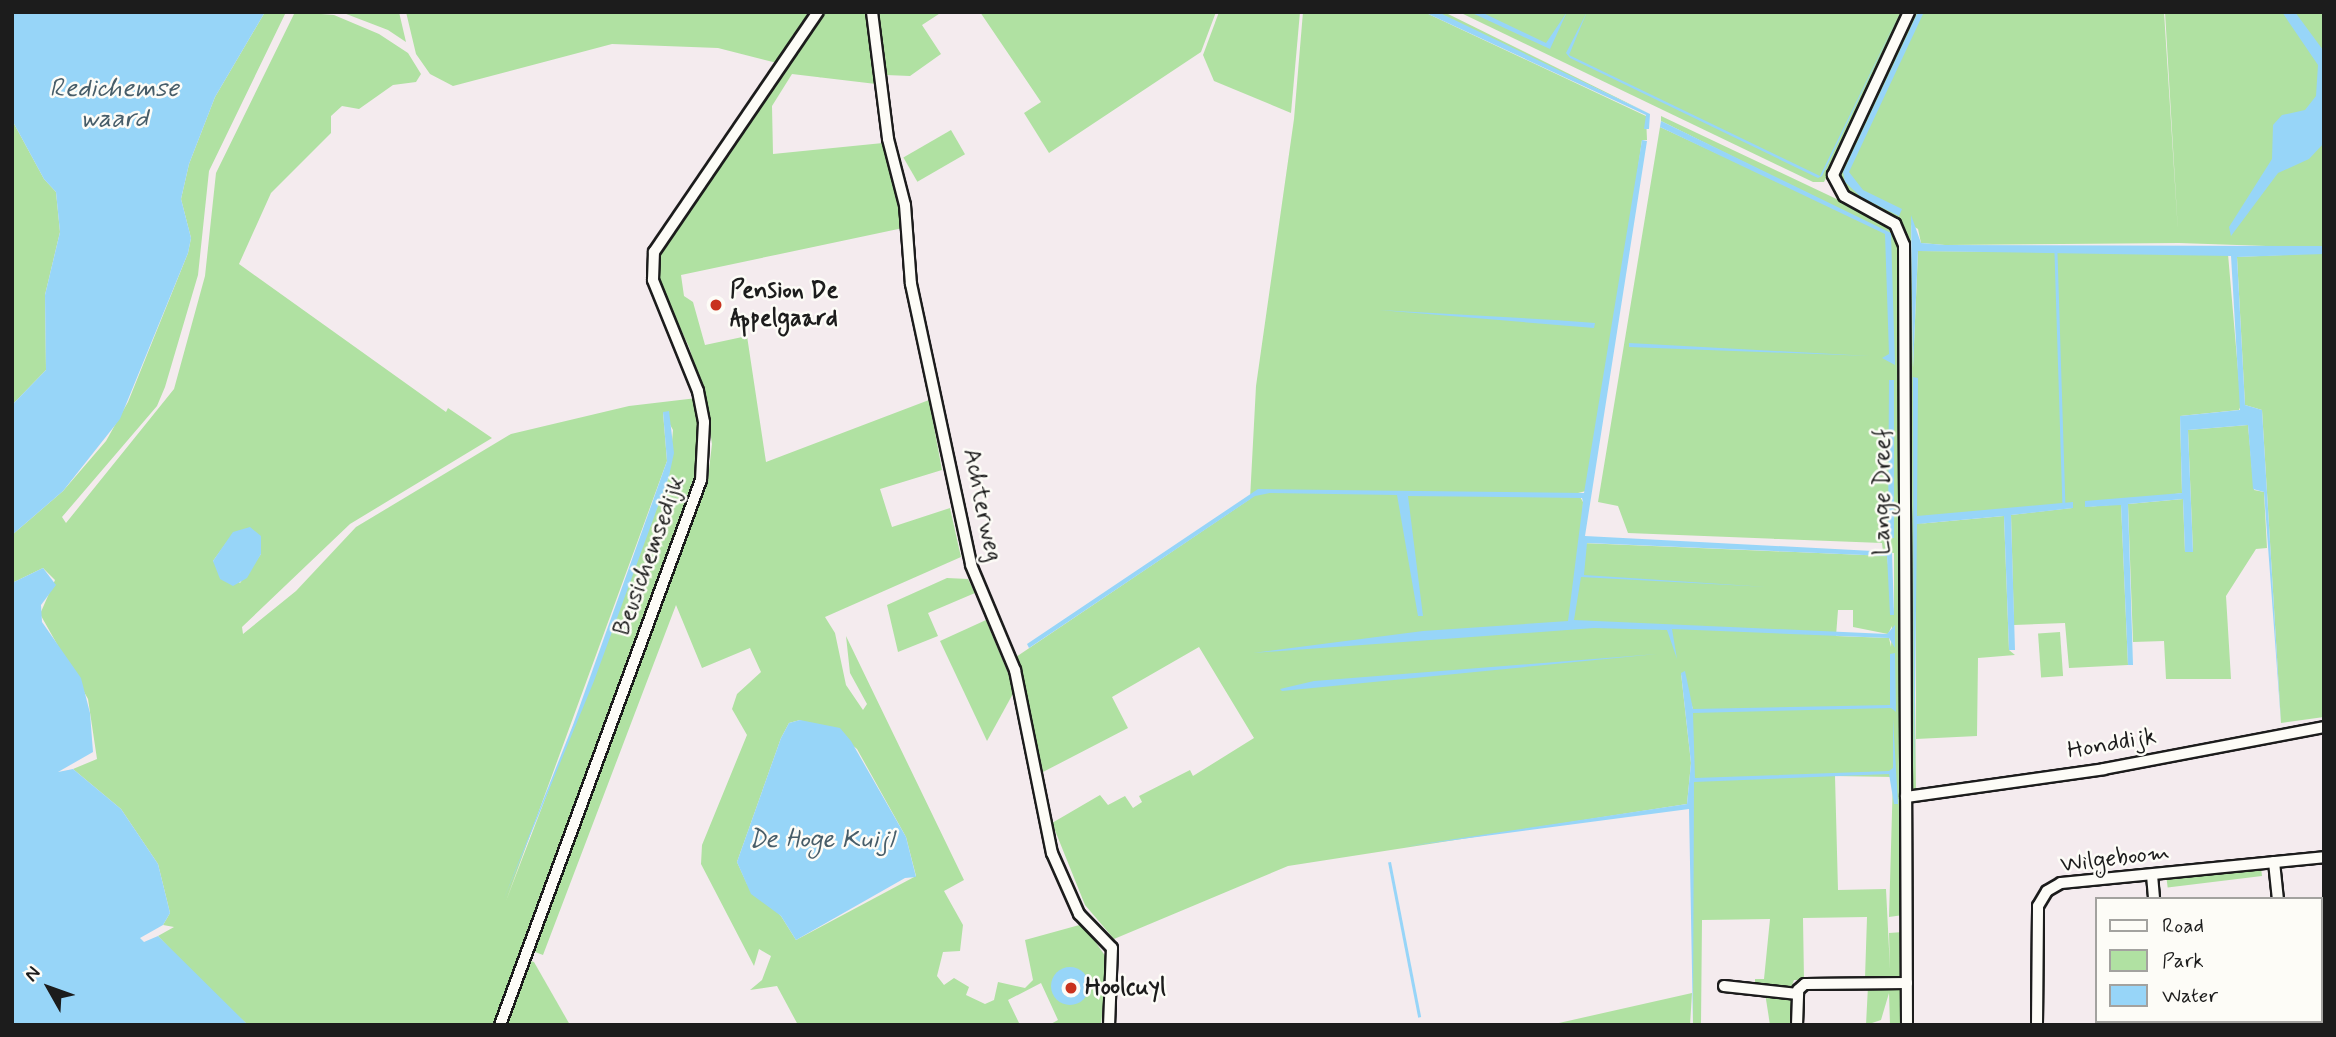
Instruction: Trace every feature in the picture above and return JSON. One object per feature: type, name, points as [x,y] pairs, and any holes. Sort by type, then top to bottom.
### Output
[{"type":"street","name":"Beusichemsedijk","points":[[500,1025],[701,480],[704,434],[698,391],[653,280],[654,251],[818,12]]},
{"type":"street","name":"Achterweg","points":[[872,12],[888,139],[905,205],[911,284],[971,565],[1016,670],[1052,853],[1079,914],[1112,948],[1109,1025]]},
{"type":"street","name":"Lange Dreef","points":[[1907,1025],[1904,245],[1895,224],[1844,196],[1833,175],[1909,12]]},
{"type":"street","name":"Honddijk","points":[[1906,797],[2104,769],[2324,727]]},
{"type":"street","name":"Wilgeboom","points":[[2037,1025],[2038,906],[2047,891],[2061,883],[2324,857]]},
{"type":"street","points":[[2274,862],[2277,897]]},
{"type":"street","points":[[2152,875],[2154,897]]},
{"type":"street","points":[[1797,1025],[1798,994],[1805,984],[1907,983]]},
{"type":"street","points":[[1724,986],[1798,994]]},
{"type":"green space","points":[[265,12],[286,12],[209,171],[198,275],[157,406],[62,517],[66,523],[174,389],[205,276],[216,173],[295,12],[334,15],[379,34],[408,53],[421,74],[416,82],[393,85],[359,109],[342,106],[331,116],[331,133],[271,193],[239,264],[446,412],[448,408],[492,438],[350,524],[242,627],[243,634],[296,591],[356,527],[511,434],[629,406],[697,398],[703,468],[495,1025],[248,1025],[208,989],[158,936],[174,927],[163,925],[170,913],[158,864],[121,809],[73,769],[97,759],[88,699],[40,614],[55,580],[43,568],[12,583],[12,535],[63,491],[106,441],[128,402],[188,253],[191,238],[181,199],[189,164],[215,97]],"holes":[[[663,412],[673,430],[669,476],[506,901],[667,461]],[[261,536],[261,554],[240,583],[213,561],[229,539]]]},
{"type":"green space","points":[[341,12],[399,12],[406,42],[388,30]]},
{"type":"green space","points":[[406,12],[812,12],[777,63],[718,48],[612,44],[453,86],[430,74],[416,54]]},
{"type":"green space","points":[[822,12],[869,12],[876,84],[792,74],[772,106],[773,154],[883,143],[903,228],[681,275],[684,296],[693,302],[705,345],[747,336],[766,462],[929,400],[942,470],[880,489],[892,527],[950,508],[961,557],[825,617],[835,633],[846,685],[863,710],[867,704],[850,673],[846,636],[964,880],[944,891],[963,925],[960,951],[943,952],[937,976],[944,985],[954,978],[969,987],[966,995],[985,1004],[994,1000],[998,982],[1025,988],[1033,980],[1025,940],[1083,924],[1108,960],[1101,1025],[1049,1025],[1058,1020],[1041,983],[1008,1000],[1020,1025],[798,1025],[777,986],[750,990],[762,980],[771,956],[759,949],[754,966],[701,864],[702,845],[747,735],[732,709],[737,694],[761,672],[750,648],[702,668],[676,605],[543,955],[530,950],[708,478],[712,444],[705,398],[689,347],[658,280],[658,250]],"holes":[[[800,720],[813,727],[829,726],[857,749],[906,837],[916,876],[796,940],[781,916],[747,884],[737,862],[781,738],[789,723]]]},
{"type":"green space","points":[[875,12],[942,12],[922,25],[941,54],[910,76],[886,75]]},
{"type":"green space","points":[[980,12],[1216,12],[1201,52],[1049,153],[1024,113],[1041,102]]},
{"type":"green space","points":[[1219,12],[1300,12],[1291,113],[1214,81],[1203,55]]},
{"type":"green space","points":[[1303,12],[1424,12],[1646,116],[1647,140],[1642,140],[1612,351],[1586,491],[1578,493],[1583,502],[1582,543],[1887,556],[1894,615],[1894,553],[1883,552],[1882,543],[1628,533],[1618,506],[1598,502],[1660,127],[1861,220],[1661,121],[1661,116],[1883,221],[1895,233],[1900,245],[1903,915],[1889,917],[1893,777],[1835,776],[1838,890],[1886,889],[1890,969],[1889,933],[1903,932],[1903,1025],[1890,1025],[1889,993],[1881,1020],[1866,1025],[1868,986],[1890,985],[1889,977],[1865,978],[1867,917],[1803,918],[1804,980],[1794,980],[1791,988],[1755,984],[1755,979],[1764,979],[1770,919],[1702,920],[1701,1025],[1693,1025],[1693,709],[1681,673],[1691,763],[1687,804],[1288,866],[1114,939],[1085,905],[1052,823],[1100,795],[1108,805],[1125,796],[1133,808],[1142,802],[1139,796],[1190,770],[1193,776],[1254,738],[1199,647],[1112,697],[1128,728],[1043,772],[1016,657],[1250,499],[1256,386],[1294,119]],"holes":[[[1838,610],[1853,610],[1853,627],[1888,634],[1892,626],[1891,647],[1889,638],[1836,636]]]},
{"type":"green space","points":[[1435,12],[1444,12],[1650,114],[1508,47]]},
{"type":"green space","points":[[1459,12],[1908,12],[1824,182],[1813,182]]},
{"type":"green space","points":[[1913,12],[2164,12],[2178,232],[2165,12],[2324,12],[2324,248],[2179,243],[1945,245],[1921,243],[1918,229],[1911,225],[1913,368],[1918,251],[2228,254],[2241,405],[2239,410],[2180,416],[2182,493],[2086,507],[2121,504],[2128,665],[2069,668],[2065,623],[2014,625],[2011,515],[2072,508],[2072,503],[1917,524],[2004,516],[2009,650],[2015,655],[1978,658],[1977,736],[1916,739],[1916,541],[1914,607],[1916,792],[1910,793],[1910,245],[1896,219],[1843,192],[1836,176]]},
{"type":"green space","points":[[12,120],[44,179],[56,192],[60,232],[45,295],[46,370],[12,405]]},
{"type":"green space","points":[[951,130],[965,154],[917,182],[903,158]]},
{"type":"green space","points":[[2324,253],[2324,717],[2281,723],[2262,410],[2245,405],[2237,257]]},
{"type":"green space","points":[[2248,425],[2254,490],[2264,492],[2267,548],[2256,549],[2226,596],[2231,679],[2166,679],[2164,641],[2133,642],[2128,504],[2183,499],[2185,552],[2193,552],[2188,430]]},
{"type":"green space","points":[[947,578],[968,579],[975,593],[928,613],[938,636],[898,652],[887,605]]},
{"type":"green space","points":[[986,620],[1015,690],[987,741],[940,641]]},
{"type":"green space","points":[[2060,632],[2063,676],[2041,677],[2038,634]]},
{"type":"green space","points":[[2261,868],[2262,876],[2168,888],[2167,880]]},
{"type":"green space","points":[[527,960],[534,962],[570,1025],[504,1025]]},
{"type":"green space","points":[[1692,993],[1690,1025],[1550,1025]]},
{"type":"green space","points":[[1765,993],[1794,997],[1794,1025],[1770,1025]]},
{"type":"water","name":"Redichemse waard","points":[[12,12],[265,12],[215,97],[189,164],[181,199],[191,238],[188,253],[120,419],[63,491],[12,535],[12,405],[46,370],[45,295],[60,232],[56,192],[44,179],[12,120]]},
{"type":"water","points":[[1424,12],[1438,12],[1650,114],[1649,129],[1644,129],[1646,115]]},
{"type":"water","points":[[1470,12],[1481,12],[1546,43],[1567,12],[1550,49]]},
{"type":"water","points":[[1587,12],[1569,55],[1820,176],[1900,12],[1822,176],[1818,178],[1570,58],[1566,53]]},
{"type":"water","points":[[1918,12],[1924,12],[1849,172],[1863,190],[1902,209],[1899,216],[1861,197],[1845,182],[1843,172]]},
{"type":"water","points":[[2282,12],[2295,12],[2323,50],[2324,143],[2309,159],[2278,173],[2231,236],[2229,227],[2272,159],[2273,125],[2282,115],[2305,110],[2316,96],[2318,65]]},
{"type":"water","points":[[1661,121],[1891,233],[1895,365],[1882,358],[1889,354],[1885,234],[1660,127]]},
{"type":"water","points":[[1642,140],[1647,141],[1585,536],[1892,552],[1894,615],[1890,615],[1887,556],[1587,543],[1584,575],[1767,587],[1581,577],[1574,620],[1887,634],[1895,625],[1895,648],[1889,638],[1672,629],[1677,659],[1667,630],[1594,628],[1253,653],[1423,631],[1568,621],[1583,502],[1582,498],[1408,496],[1423,616],[1418,616],[1397,495],[1270,493],[1255,496],[1029,648],[1027,644],[1258,489],[1584,493]]},
{"type":"water","points":[[1911,215],[1921,243],[1945,245],[2324,246],[2324,254],[2237,257],[2245,405],[2262,410],[2281,723],[2264,492],[2253,489],[2248,425],[2188,430],[2193,552],[2185,552],[2183,499],[2128,504],[2133,665],[2128,665],[2121,505],[2085,507],[2085,501],[2182,493],[2180,416],[2240,410],[2231,256],[1918,251],[1913,368]]},
{"type":"water","points":[[1379,310],[1555,320],[1595,323],[1594,328]]},
{"type":"water","points":[[1629,343],[1870,356],[1629,347]]},
{"type":"water","points":[[1913,377],[1918,378],[1917,516],[2073,502],[2073,508],[2011,515],[2015,650],[2009,650],[2004,516],[1917,524],[1914,780]]},
{"type":"water","points":[[1889,380],[1894,380],[1894,538],[1888,538]]},
{"type":"water","points":[[669,411],[674,453],[669,476],[594,681],[503,901],[573,725],[667,461],[663,412]]},
{"type":"water","points":[[250,527],[261,536],[261,554],[247,578],[233,586],[220,579],[213,561],[233,532]]},
{"type":"water","points":[[43,568],[56,585],[41,605],[42,622],[81,678],[90,713],[93,752],[58,772],[73,769],[121,809],[158,864],[170,913],[163,925],[140,938],[144,942],[158,936],[248,1025],[12,1025],[12,583]]},
{"type":"water","points":[[1895,653],[1896,712],[1891,708],[1693,713],[1695,778],[1889,771],[1893,768],[1893,718],[1898,804],[1894,804],[1889,774],[1694,782],[1693,1025],[1689,809],[1402,847],[1687,804],[1691,763],[1681,673],[1685,671],[1693,709],[1890,705],[1890,654]]},
{"type":"water","points":[[1657,654],[1282,691],[1280,689],[1314,681]]},
{"type":"water","name":"De Hoge Kuijl","points":[[800,720],[840,728],[851,741],[906,837],[916,877],[905,878],[796,940],[781,916],[751,894],[737,862],[781,738],[789,723]]},
{"type":"water","points":[[1391,862],[1421,1017],[1418,1018],[1388,863]]},
{"type":"water","name":"Hoolcuyl","points":[[1070,967],[1083,973],[1089,986],[1083,999],[1070,1005],[1057,999],[1051,986],[1057,973]]},
{"type":"waterway","points":[[2056,253],[2064,503]]},
{"type":"place","name":"Pension De Appelgaard","points":[[716,305]]},
{"type":"place","name":"Hoolcuyl","points":[[1071,988]]}]
